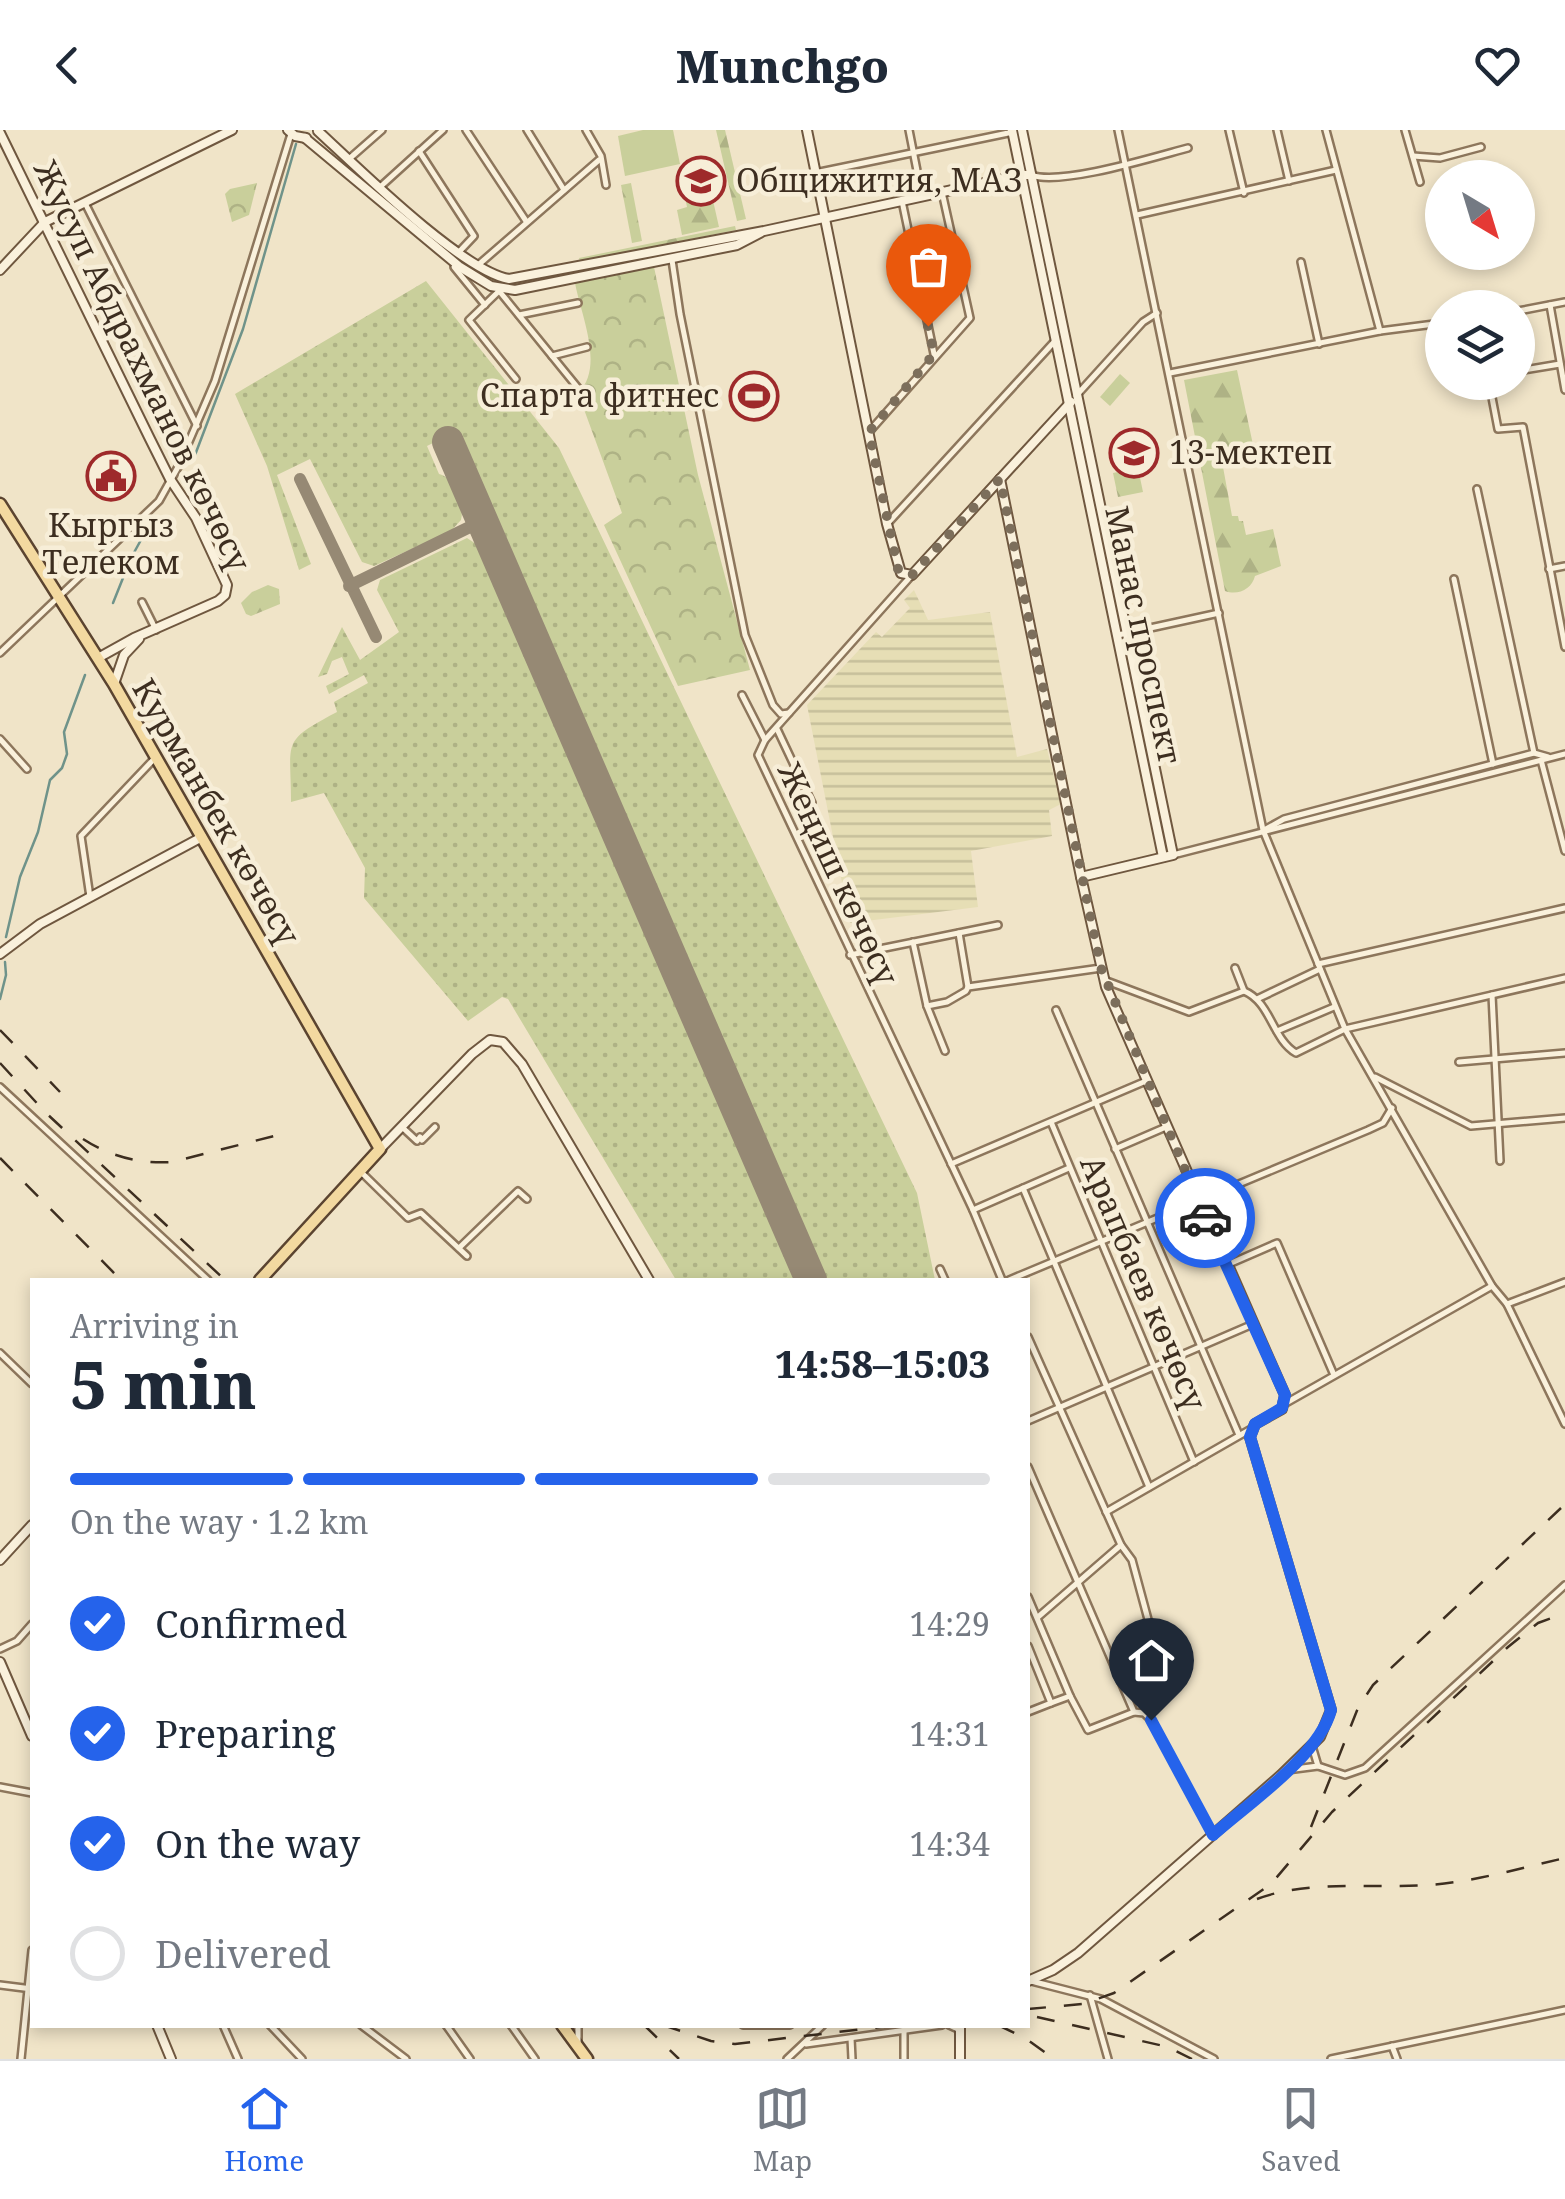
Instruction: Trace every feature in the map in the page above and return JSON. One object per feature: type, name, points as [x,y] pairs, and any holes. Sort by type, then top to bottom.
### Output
[{"type":"main road","points":[[0,270],[45,222],[232,130]]},
{"type":"main road","points":[[289,131],[305,138],[476,266],[508,279],[669,259],[736,245],[764,231]]},
{"type":"main road","points":[[305,138],[318,131],[460,267],[499,290],[515,290],[586,270],[824,217],[1032,175]]},
{"type":"main road","points":[[810,131],[815,173],[898,569],[906,576],[912,575],[1076,396]]},
{"type":"main road","points":[[1016,131],[1021,175],[1076,396],[1084,456],[1168,856],[1081,877]]},
{"type":"main road","points":[[1016,131],[1032,175],[1043,258]]},
{"type":"main road","name":"Жусуп Абдрахманов көчөсү","points":[[0,133],[170,479],[195,516],[228,591],[212,605],[152,632]]},
{"type":"main road","points":[[1057,324],[1056,340],[1069,404],[1084,456]]},
{"type":"main road","points":[[1000,479],[1104,980],[1286,1402],[1251,1428],[1252,1445],[1330,1701],[1326,1727],[1287,1770],[1078,1952],[1030,1981]]},
{"type":"main road","name":"Курманбек көчөсү","points":[[2,511],[114,684],[380,1149]]},
{"type":"main road","points":[[98,658],[152,632]]},
{"type":"main road","points":[[114,684],[124,654],[152,632]]},
{"type":"main road","points":[[0,954],[40,924],[202,837]]},
{"type":"main road","points":[[262,1278],[380,1149],[490,1040],[503,1042],[522,1064],[647,1278]]},
{"type":"main road","points":[[0,1560],[30,1527]]},
{"type":"main road","points":[[0,1662],[30,1731]]},
{"type":"main road","points":[[157,2028],[171,2059]]},
{"type":"main road","points":[[564,2028],[586,2059]]},
{"type":"main road","points":[[960,2028],[960,2059]]},
{"type":"street","points":[[349,159],[382,130]]},
{"type":"street","points":[[377,191],[443,130]]},
{"type":"street","points":[[466,130],[526,221]]},
{"type":"street","points":[[527,130],[564,190]]},
{"type":"street","points":[[586,130],[601,156],[606,185]]},
{"type":"street","points":[[909,130],[922,196]]},
{"type":"street","points":[[1118,130],[1263,830],[1344,1029],[1492,1286],[1507,1304],[1565,1424]]},
{"type":"street","points":[[1229,130],[1244,192]]},
{"type":"street","points":[[1277,130],[1289,181]]},
{"type":"street","points":[[1326,130],[1380,331]]},
{"type":"street","points":[[1405,130],[1420,182]]},
{"type":"street","points":[[0,653],[158,502],[197,426],[230,336],[289,131]]},
{"type":"street","points":[[815,173],[1016,131]]},
{"type":"street","points":[[1413,156],[1440,158],[1481,147]]},
{"type":"street","points":[[1032,175],[1073,175],[1188,148]]},
{"type":"street","points":[[419,151],[474,236],[458,253]]},
{"type":"street","points":[[476,266],[599,160]]},
{"type":"street","points":[[1137,216],[1336,170]]},
{"type":"street","points":[[869,432],[934,354],[970,318],[942,192]]},
{"type":"street","points":[[902,200],[934,354]]},
{"type":"street","points":[[85,202],[197,426]]},
{"type":"street","name":"Жеңиш көчөсү","points":[[669,259],[745,635],[773,705],[782,714],[792,712]]},
{"type":"street","points":[[1301,262],[1320,344]]},
{"type":"street","points":[[454,267],[486,305]]},
{"type":"street","points":[[516,379],[468,320],[499,290],[578,388]]},
{"type":"street","points":[[1535,307],[1565,302]]},
{"type":"street","points":[[519,315],[578,303]]},
{"type":"street","points":[[1550,305],[1565,390]]},
{"type":"street","points":[[1076,396],[1143,322],[1156,313]]},
{"type":"street","points":[[1170,374],[1425,324]]},
{"type":"street","points":[[887,524],[1056,340]]},
{"type":"street","points":[[552,356],[587,348]]},
{"type":"street","points":[[1535,368],[1560,364]]},
{"type":"street","points":[[1492,400],[1498,429],[1523,427],[1565,648]]},
{"type":"street","points":[[1477,489],[1534,753]]},
{"type":"street","points":[[1549,569],[1565,566]]},
{"type":"street","points":[[792,712],[851,640],[912,575]]},
{"type":"street","points":[[1454,579],[1493,764]]},
{"type":"street","points":[[142,602],[152,632]]},
{"type":"street","points":[[1122,634],[1219,613]]},
{"type":"street","points":[[742,695],[765,740]]},
{"type":"street","name":"Жеңиш көчөсү","points":[[792,712],[765,740],[757,752],[760,760],[1005,1278]]},
{"type":"street","points":[[777,729],[812,803]]},
{"type":"street","points":[[0,738],[27,769]]},
{"type":"street","points":[[1263,830],[1284,818],[1534,753],[1551,758]]},
{"type":"street","points":[[1168,856],[1565,754]]},
{"type":"street","points":[[90,896],[81,836],[156,756]]},
{"type":"street","points":[[1542,760],[1565,851]]},
{"type":"street","points":[[1257,999],[1319,966],[1565,908]]},
{"type":"street","points":[[850,955],[998,925]]},
{"type":"street","points":[[927,1006],[947,1002],[968,988],[959,932]]},
{"type":"street","points":[[914,942],[927,1006],[945,1050]]},
{"type":"street","points":[[968,988],[1101,968]]},
{"type":"street","points":[[1235,968],[1244,991],[1257,999],[1290,1051],[1296,1053],[1344,1029],[1565,978]]},
{"type":"street","points":[[1104,980],[1189,1012],[1244,991]]},
{"type":"street","points":[[1492,995],[1500,1161]]},
{"type":"street","points":[[1277,1031],[1336,1006]]},
{"type":"street","points":[[1056,1010],[1240,1436]]},
{"type":"street","points":[[1459,1062],[1565,1052]]},
{"type":"street","points":[[1373,1076],[1470,1126],[1565,1118]]},
{"type":"street","points":[[951,1164],[1146,1081]]},
{"type":"street","points":[[0,1086],[206,1278]]},
{"type":"street","points":[[1011,1278],[1368,1130],[1382,1123],[1392,1108]]},
{"type":"street","name":"Арапбаев көчөсү","points":[[1051,1122],[1194,1462]]},
{"type":"street","points":[[402,1127],[416,1141],[435,1126]]},
{"type":"street","points":[[1115,1148],[1166,1127]]},
{"type":"street","points":[[972,1210],[1069,1168]]},
{"type":"street","points":[[360,1172],[408,1218],[421,1213],[467,1256]]},
{"type":"street","points":[[1023,1188],[1149,1488]]},
{"type":"street","points":[[459,1248],[518,1191],[527,1199]]},
{"type":"street","points":[[1226,1266],[1276,1244],[1334,1375]]},
{"type":"street","points":[[940,1268],[944,1278]]},
{"type":"street","points":[[1507,1304],[1565,1282]]},
{"type":"street","points":[[1286,1402],[1492,1286]]},
{"type":"street","points":[[1030,1420],[1253,1324]]},
{"type":"street","points":[[1030,1340],[1106,1512],[1132,1560],[1160,1664]]},
{"type":"street","points":[[0,1354],[30,1382]]},
{"type":"street","points":[[1106,1512],[1251,1428]]},
{"type":"street","points":[[1030,1472],[1134,1712]]},
{"type":"street","points":[[1122,1545],[1079,1583],[1033,1614],[1088,1730],[1134,1712],[1144,1713],[1213,1835]]},
{"type":"street","points":[[1287,1770],[1318,1766],[1346,1774],[1365,1768],[1565,1585]]},
{"type":"street","points":[[0,1649],[16,1641],[30,1626]]},
{"type":"street","points":[[1030,1651],[1051,1703]]},
{"type":"street","points":[[1030,1711],[1070,1696]]},
{"type":"street","points":[[1312,1746],[1318,1766]]},
{"type":"street","points":[[0,1787],[30,1793]]},
{"type":"street","points":[[1030,1981],[1090,1995],[1214,2059]]},
{"type":"street","points":[[0,1985],[30,1989],[21,2059]]},
{"type":"street","points":[[1090,1995],[1108,2059]]},
{"type":"street","points":[[1331,2059],[1565,2010]]},
{"type":"street","points":[[224,2028],[238,2059]]},
{"type":"street","points":[[273,2028],[302,2059]]},
{"type":"street","points":[[366,2028],[406,2059]]},
{"type":"street","points":[[448,2028],[470,2059]]},
{"type":"street","points":[[513,2028],[535,2059]]},
{"type":"street","points":[[578,2028],[578,2047]]},
{"type":"street","points":[[787,2059],[820,2028]]},
{"type":"street","points":[[806,2044],[926,2028]]},
{"type":"street","points":[[904,2032],[904,2059]]},
{"type":"street","points":[[851,2038],[852,2059]]},
{"type":"street","points":[[1392,2046],[1396,2059]]},
{"type":"shaded area","points":[[914,590],[928,620],[990,612],[1017,757],[1047,749],[1061,804],[1049,810],[1052,836],[971,851],[978,907],[850,923],[807,705],[876,632],[882,637],[910,608],[904,600]]},
{"type":"green space","points":[[643,130],[673,130],[680,164],[625,176],[618,136]]},
{"type":"green space","points":[[716,130],[725,130],[746,219],[737,221]]},
{"type":"green space","points":[[257,183],[249,215],[232,222],[225,194],[230,189]]},
{"type":"green space","points":[[631,183],[642,241],[632,243],[621,185]]},
{"type":"green space","points":[[381,191],[438,242],[487,276],[520,282],[579,270],[582,273],[524,286],[491,282],[457,262]]},
{"type":"green space","points":[[712,196],[719,227],[682,235],[677,210],[687,207],[686,202]]},
{"type":"green space","points":[[735,226],[736,230],[580,261],[579,258]]},
{"type":"green space","points":[[654,267],[698,475],[750,670],[678,686],[604,525],[622,513],[578,393],[590,370],[590,356],[575,283]]},
{"type":"green space","points":[[426,281],[559,448],[917,1193],[935,1278],[823,1278],[457,430],[427,446],[439,474],[458,493],[461,520],[451,531],[374,566],[362,562],[310,459],[277,475],[311,564],[299,570],[267,466],[235,394]]},
{"type":"green space","points":[[1237,370],[1255,454],[1223,467],[1232,516],[1243,521],[1246,535],[1273,529],[1281,566],[1255,576],[1248,588],[1235,593],[1225,591],[1184,380]]},
{"type":"green space","points":[[1120,374],[1130,383],[1110,406],[1100,397]]},
{"type":"green space","points":[[1138,468],[1143,492],[1118,497],[1113,473]]},
{"type":"green space","points":[[467,538],[479,546],[797,1278],[675,1278],[508,999],[502,997],[468,1021],[364,898],[365,868],[324,793],[291,802],[291,754],[297,737],[337,712],[334,702],[368,683],[364,675],[329,694],[326,686],[349,674],[342,657],[332,661],[327,674],[318,677],[342,627],[360,660],[399,632],[377,590],[380,580]]},
{"type":"green space","points":[[268,585],[279,589],[280,604],[251,616],[246,614],[241,603],[252,592]]},
{"type":"waterway","points":[[195,455],[243,329],[296,144]]},
{"type":"waterway","points":[[113,603],[147,529]]},
{"type":"waterway","points":[[6,937],[50,780],[62,768],[67,754],[64,732],[85,675]]},
{"type":"waterway","points":[[0,999],[5,962]]},
{"type":"taxiway","points":[[300,479],[376,637]]},
{"type":"taxiway","points":[[349,586],[482,521]]},
{"type":"runway","points":[[448,442],[810,1278]]},
{"type":"railway","points":[[0,1030],[60,1092]]},
{"type":"railway","points":[[0,1063],[45,1112],[223,1278]]},
{"type":"railway","points":[[83,1139],[115,1155],[172,1162],[278,1135]]},
{"type":"railway","points":[[0,1158],[119,1278]]},
{"type":"railway","points":[[1311,1827],[1358,1708],[1373,1685],[1561,1508]]},
{"type":"railway","points":[[1030,2009],[1083,2004],[1114,1993],[1271,1884],[1332,1812],[1508,1647],[1538,1623],[1565,1613]]},
{"type":"railway","points":[[1257,1899],[1320,1887],[1445,1883],[1565,1858]]},
{"type":"railway","points":[[1037,2017],[1168,2047],[1192,2059]]},
{"type":"railway","points":[[647,2028],[679,2059]]},
{"type":"railway","points":[[672,2028],[735,2044],[872,2028]]},
{"type":"railway","points":[[1004,2028],[1054,2059]]},
{"type":"way so far","points":[[928,326],[934,354],[869,432],[898,569],[906,576],[912,575],[1000,479],[1101,968],[1205,1218]]},
{"type":"place","name":"Общижития, МАЗ","points":[[701,181]]},
{"type":"place","name":"Спарта фитнес","points":[[754,396]]},
{"type":"place","name":"13-мектеп","points":[[1134,453]]},
{"type":"place","name":"Кыргыз Телеком","points":[[111,476]]},
{"type":"route","points":[[1151,1720],[1213,1835],[1312,1746],[1326,1727],[1331,1710],[1250,1437],[1255,1424],[1282,1408],[1285,1395],[1205,1218]]}]
